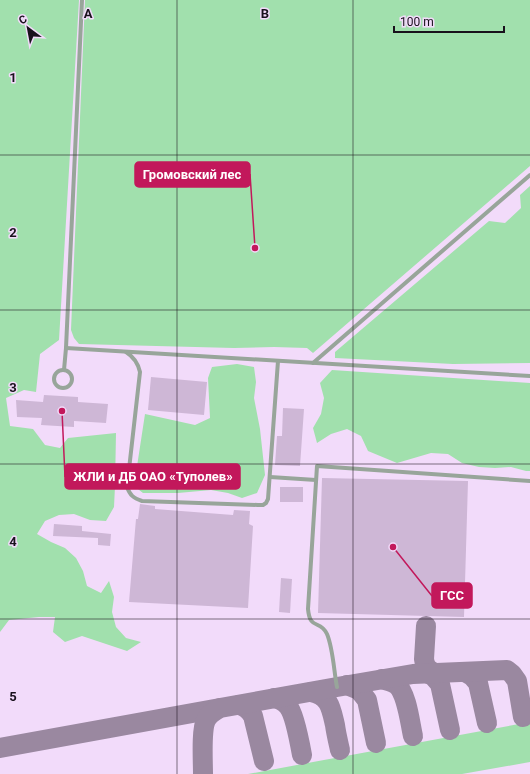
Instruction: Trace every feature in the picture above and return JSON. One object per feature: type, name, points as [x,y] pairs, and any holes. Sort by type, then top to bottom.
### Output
[{"type":"lane","points":[[64,370],[82,0]]},
{"type":"lane","points":[[312,363],[530,175]]},
{"type":"lane","points":[[66,348],[530,376]]},
{"type":"lane","points":[[126,352],[132,356],[138,364],[140,372],[127,487],[133,496],[142,501],[263,505],[268,501],[278,361]]},
{"type":"lane","points":[[64,370],[70,373],[72,382],[67,387],[61,387],[56,384],[54,377],[58,372],[64,370]]},
{"type":"lane","points":[[337,687],[330,643],[327,634],[321,627],[312,622],[309,617],[308,609],[317,466],[530,481]]},
{"type":"lane","points":[[270,477],[316,480]]},
{"type":"green space","points":[[0,0],[79,0],[59,340],[40,354],[36,392],[24,390],[6,398],[10,426],[33,429],[45,445],[60,448],[68,438],[116,433],[114,507],[106,521],[90,520],[74,514],[59,515],[45,521],[37,534],[65,548],[76,558],[83,571],[87,586],[101,593],[109,581],[114,597],[112,612],[116,627],[126,638],[141,642],[127,651],[82,636],[65,642],[53,632],[55,617],[9,620],[0,632]]},
{"type":"green space","points":[[85,0],[530,0],[530,166],[313,353],[307,348],[234,348],[79,344],[74,338],[71,330]]},
{"type":"green space","points":[[530,186],[530,363],[453,364],[335,358],[335,352],[489,221],[505,223],[521,208],[520,195]]},
{"type":"green space","points":[[237,364],[254,367],[256,382],[254,398],[260,429],[265,475],[257,493],[242,498],[228,493],[211,490],[178,493],[143,493],[134,486],[145,414],[195,425],[210,418],[208,378],[212,367]]},
{"type":"green space","points":[[332,370],[530,383],[530,471],[511,467],[479,467],[462,463],[448,454],[431,453],[397,463],[368,451],[361,436],[347,429],[331,434],[317,443],[313,428],[321,414],[324,398],[320,383]]},
{"type":"green space","points":[[530,722],[530,762],[462,774],[248,774]]},
{"type":"building","points":[[151,377],[207,382],[204,415],[148,410]]},
{"type":"building","points":[[44,395],[78,397],[78,402],[108,404],[106,423],[74,421],[74,427],[41,425],[42,418],[17,417],[16,400],[43,402]]},
{"type":"building","points":[[283,408],[304,409],[300,466],[275,465],[277,436],[282,436]]},
{"type":"building","points":[[322,478],[468,481],[464,617],[318,613]]},
{"type":"building","points":[[280,487],[303,487],[303,502],[280,502]]},
{"type":"building","points":[[140,504],[155,506],[155,509],[233,515],[234,510],[250,511],[249,524],[253,526],[248,608],[129,602],[136,519],[138,519]]},
{"type":"building","points":[[54,524],[82,526],[82,531],[111,534],[110,546],[98,545],[98,538],[53,536]]},
{"type":"building","points":[[281,578],[292,579],[290,613],[279,612]]},
{"type":"taxiway","points":[[426,626],[424,662],[427,668],[435,673]]},
{"type":"taxiway","points":[[203,774],[203,731],[206,720],[210,714],[220,708],[337,687],[413,674],[507,670],[517,681],[523,717]]},
{"type":"taxiway","points":[[465,672],[472,676],[478,683],[487,723]]},
{"type":"taxiway","points":[[427,673],[433,676],[440,684],[450,730]]},
{"type":"taxiway","points":[[382,679],[392,682],[400,689],[406,702],[413,736]]},
{"type":"taxiway","points":[[347,685],[359,690],[367,700],[376,743]]},
{"type":"taxiway","points":[[311,692],[322,696],[329,704],[340,750]]},
{"type":"taxiway","points":[[274,698],[283,702],[290,710],[302,755]]},
{"type":"taxiway","points":[[239,705],[247,709],[253,716],[264,761]]},
{"type":"taxiway","points":[[0,748],[220,708]]},
{"type":"place","name":"Громовский лес","points":[[255,248]]},
{"type":"place","name":"ЖЛИ и ДБ ОАО «Туполев»","points":[[62,411]]},
{"type":"place","name":"ГСС","points":[[393,547]]}]
